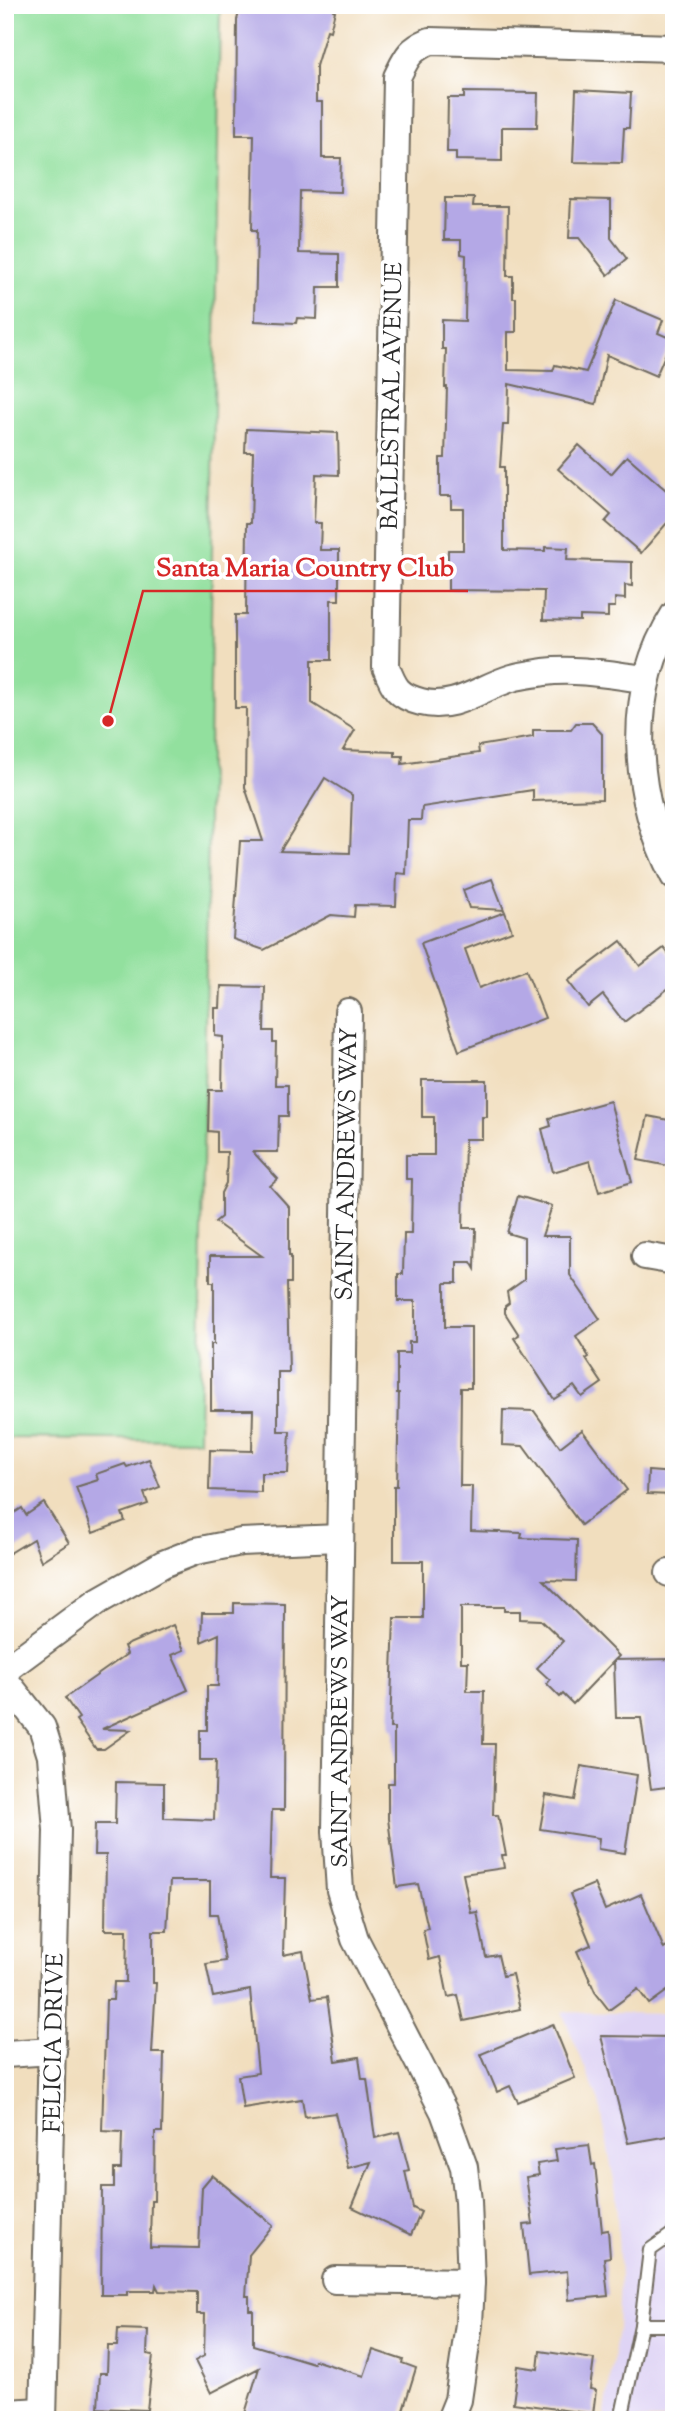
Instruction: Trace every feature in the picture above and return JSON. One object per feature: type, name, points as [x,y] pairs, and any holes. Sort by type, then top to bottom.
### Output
[{"type":"street","name":"BALLESTRAL AVENUE","points":[[645,679],[582,671],[547,672],[512,678],[462,700],[433,705],[406,698],[393,685],[386,667],[397,77],[408,54],[417,46],[430,41],[674,48]]},
{"type":"street","points":[[674,615],[665,629],[645,679],[640,726],[644,790],[661,852],[674,876]]},
{"type":"street","name":"SAINT ANDREWS WAY","points":[[348,1012],[336,1831],[340,1890],[355,1939],[444,2112],[464,2167],[471,2282],[469,2324],[458,2400],[450,2420]]},
{"type":"street","points":[[645,1256],[674,1261]]},
{"type":"street","points":[[5,1670],[98,1601],[163,1564],[196,1551],[241,1542],[340,1538]]},
{"type":"street","name":"FELICIA DRIVE","points":[[5,1681],[42,1727],[51,1756],[57,1830],[43,2415]]},
{"type":"street","points":[[5,2054],[53,2051]]},
{"type":"street","points":[[335,2280],[471,2282]]},
{"type":"street","points":[[5,2413],[43,2415]]},
{"type":"lane","points":[[621,2420],[641,2325],[650,2250],[674,2233]]},
{"type":"lane","points":[[641,2325],[674,2325]]},
{"type":"shaded area","points":[[562,2012],[674,2014],[674,2420],[604,2420],[618,2329],[620,2277],[616,2193],[600,2104]]},
{"type":"green space","points":[[5,5],[220,5],[199,1440],[5,1438]]},
{"type":"building","points":[[241,5],[334,5],[330,31],[327,30],[316,66],[316,102],[322,102],[322,158],[341,158],[340,192],[300,191],[299,253],[339,254],[339,287],[318,287],[317,319],[297,318],[296,323],[255,321],[257,230],[252,230],[254,135],[236,135],[237,20]]},
{"type":"building","points":[[576,90],[631,93],[629,128],[624,128],[622,163],[573,162]]},
{"type":"building","points":[[464,92],[538,93],[537,127],[502,127],[502,161],[456,160],[456,152],[447,152],[448,98],[464,98]]},
{"type":"building","points":[[445,198],[474,198],[473,206],[508,206],[507,276],[513,276],[516,332],[508,332],[508,370],[553,371],[555,365],[586,372],[616,300],[663,320],[658,333],[672,339],[656,376],[607,355],[596,404],[509,384],[508,425],[503,425],[500,467],[504,467],[504,550],[545,551],[545,547],[568,548],[567,560],[632,562],[632,586],[625,585],[625,599],[615,598],[615,607],[608,607],[608,617],[580,616],[580,621],[543,620],[544,591],[448,590],[448,550],[463,550],[463,508],[451,508],[451,496],[440,496],[440,458],[445,458],[447,387],[446,349],[442,349],[442,320],[465,321],[466,255],[461,254],[461,240],[444,240]]},
{"type":"building","points":[[571,199],[611,200],[611,238],[627,259],[608,275],[579,238],[569,238]]},
{"type":"building","points":[[246,429],[338,433],[339,475],[316,474],[314,523],[321,523],[320,550],[339,550],[339,600],[331,600],[331,660],[312,660],[312,703],[355,730],[343,750],[395,752],[395,756],[403,756],[402,764],[479,753],[478,746],[533,737],[533,730],[571,730],[576,723],[592,723],[602,734],[602,799],[533,801],[533,790],[422,807],[421,820],[408,820],[406,874],[397,873],[396,906],[355,905],[354,917],[331,915],[264,950],[233,939],[240,841],[263,841],[245,787],[246,708],[235,708],[235,615],[246,615],[247,523],[251,523],[253,452],[245,452]],"holes":[[[325,778],[352,795],[350,853],[280,851]]]},
{"type":"building","points":[[579,445],[611,474],[627,456],[674,497],[674,515],[641,553],[605,522],[611,515],[558,469]]},
{"type":"building","points":[[492,879],[504,910],[469,908],[463,890]]},
{"type":"building","points":[[505,912],[512,931],[465,949],[479,988],[526,970],[545,1018],[459,1051],[421,943]]},
{"type":"building","points":[[621,941],[640,966],[664,948],[674,961],[674,984],[624,1022],[603,995],[588,1007],[568,981]]},
{"type":"building","points":[[221,986],[265,987],[264,1031],[273,1031],[273,1042],[276,1042],[275,1085],[288,1085],[288,1116],[279,1116],[278,1152],[253,1152],[278,1179],[270,1186],[289,1207],[291,1256],[291,1283],[287,1283],[289,1372],[278,1372],[278,1431],[290,1431],[288,1473],[261,1473],[261,1492],[209,1490],[210,1450],[252,1451],[253,1410],[211,1410],[214,1282],[210,1282],[210,1256],[262,1256],[215,1222],[221,1217],[221,1193],[226,1183],[227,1152],[217,1152],[217,1132],[208,1131],[209,1090],[222,1090],[223,1037],[215,1036],[215,1008],[220,1008]]},
{"type":"building","points":[[422,1080],[487,1080],[487,1117],[482,1117],[482,1139],[465,1139],[463,1228],[476,1228],[475,1269],[471,1262],[457,1262],[457,1283],[445,1283],[445,1327],[471,1327],[471,1388],[461,1388],[460,1486],[472,1486],[471,1531],[522,1533],[521,1538],[577,1540],[576,1581],[543,1580],[619,1656],[615,1660],[674,1659],[674,1786],[651,1789],[641,1718],[616,1718],[614,1661],[573,1704],[563,1694],[560,1697],[547,1684],[550,1680],[537,1668],[563,1641],[541,1620],[520,1619],[520,1611],[504,1611],[504,1607],[461,1607],[461,1662],[468,1662],[467,1691],[484,1691],[483,1744],[495,1744],[493,1815],[498,1815],[506,1855],[502,1855],[504,1868],[463,1874],[471,1913],[477,1912],[486,1957],[498,1955],[503,1976],[512,1974],[520,2009],[464,2021],[458,1995],[448,1997],[440,1957],[429,1960],[423,1929],[428,1928],[418,1884],[397,1887],[388,1819],[388,1783],[394,1783],[394,1728],[390,1728],[394,1618],[423,1618],[423,1561],[394,1561],[394,1486],[397,1486],[399,1393],[397,1353],[409,1353],[409,1342],[415,1342],[415,1301],[398,1301],[398,1274],[403,1274],[404,1234],[411,1234],[412,1179],[406,1179],[406,1155],[434,1155],[434,1117],[422,1117]]},
{"type":"building","points":[[610,1101],[632,1182],[599,1192],[590,1161],[553,1172],[542,1129],[551,1126],[549,1118]]},
{"type":"building","points":[[648,1116],[674,1121],[674,1167],[638,1160]]},
{"type":"building","points":[[518,1196],[552,1206],[542,1236],[570,1236],[570,1275],[600,1319],[576,1336],[589,1357],[586,1359],[602,1383],[582,1397],[574,1386],[554,1399],[514,1338],[519,1335],[505,1313],[505,1306],[509,1303],[507,1292],[524,1280],[524,1238],[507,1233]]},
{"type":"building","points":[[503,1410],[534,1411],[560,1447],[582,1430],[627,1490],[581,1525],[523,1446],[502,1445]]},
{"type":"building","points":[[149,1459],[160,1487],[144,1493],[148,1504],[122,1513],[125,1521],[93,1533],[76,1487],[98,1480],[96,1474]]},
{"type":"building","points":[[648,1471],[674,1473],[674,1495],[647,1494]]},
{"type":"building","points":[[44,1503],[69,1543],[41,1561],[33,1539],[5,1556],[5,1519],[22,1508],[26,1515]]},
{"type":"building","points":[[234,1603],[285,1604],[284,1810],[272,1810],[270,1878],[285,1878],[283,1955],[303,1951],[312,1999],[327,1997],[336,2061],[359,2057],[362,2079],[367,2079],[375,2138],[399,2132],[409,2170],[405,2171],[413,2208],[421,2212],[411,2235],[352,2207],[371,2162],[348,2168],[335,2113],[305,2117],[302,2099],[243,2108],[238,2076],[258,2073],[250,1990],[213,1997],[206,1964],[225,1961],[217,1914],[210,1914],[210,1881],[170,1881],[167,1931],[153,1931],[153,1983],[156,1983],[152,2053],[164,2053],[162,2132],[155,2132],[150,2247],[199,2248],[202,2187],[212,2175],[273,2225],[249,2255],[246,2296],[249,2296],[249,2310],[253,2310],[253,2345],[364,2376],[373,2350],[403,2360],[402,2363],[416,2368],[400,2420],[243,2420],[259,2368],[211,2393],[195,2361],[204,2356],[205,2314],[197,2314],[197,2292],[159,2291],[156,2285],[155,2291],[101,2295],[102,2187],[114,2187],[114,2169],[121,2169],[122,2132],[102,2131],[106,2000],[113,2000],[114,1982],[126,1982],[127,1930],[105,1930],[106,1855],[94,1855],[95,1824],[115,1824],[116,1782],[164,1783],[164,1818],[214,1820],[216,1760],[200,1760],[200,1730],[207,1730],[207,1686],[218,1686],[219,1634],[201,1642],[202,1613],[234,1613]]},
{"type":"building","points":[[173,1625],[184,1650],[172,1655],[188,1690],[102,1729],[131,1730],[104,1749],[96,1749],[65,1698],[127,1654],[124,1646]]},
{"type":"building","points":[[581,1766],[637,1775],[625,1853],[598,1849],[599,1838],[540,1829],[546,1795],[575,1800]]},
{"type":"building","points":[[594,1884],[605,1910],[641,1894],[664,1949],[674,1942],[674,1986],[649,2004],[638,1989],[609,2010],[595,1992],[577,1951],[591,1945],[570,1894]]},
{"type":"building","points":[[553,2024],[575,2078],[518,2102],[510,2086],[497,2092],[481,2054]]},
{"type":"building","points":[[601,2036],[674,2037],[674,2135],[628,2143]]},
{"type":"building","points":[[589,2145],[592,2165],[595,2164],[602,2231],[608,2230],[610,2257],[604,2258],[608,2296],[569,2300],[567,2271],[529,2275],[524,2225],[533,2224],[526,2177],[539,2175],[537,2164],[557,2161],[555,2149]]},
{"type":"building","points":[[118,2329],[148,2330],[147,2354],[153,2355],[147,2410],[98,2408],[100,2373],[107,2373],[108,2346],[117,2346]]},
{"type":"building","points":[[540,2351],[594,2359],[590,2389],[596,2390],[593,2414],[513,2403],[518,2366],[538,2369]]},
{"type":"place","name":"Santa Maria Country Club","points":[[108,721]]}]
